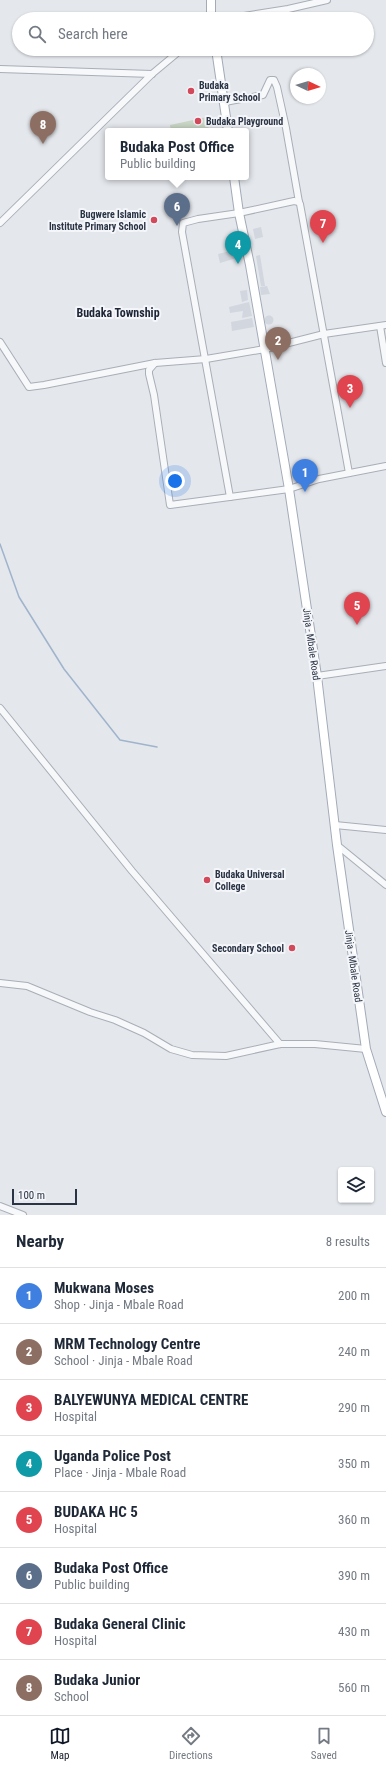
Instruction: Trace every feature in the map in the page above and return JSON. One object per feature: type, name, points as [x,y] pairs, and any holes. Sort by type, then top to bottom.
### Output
[{"type":"main road","points":[[211,0],[211,12]]},
{"type":"main road","points":[[217,56],[228,128]]},
{"type":"main road","name":"Jinja - Mbale Road","points":[[234,180],[239,213],[265,349],[289,489],[317,676],[337,845],[366,1049],[386,1112]]},
{"type":"street","points":[[269,12],[327,0]]},
{"type":"street","points":[[0,223],[152,74],[174,56]]},
{"type":"street","points":[[0,69],[152,74]]},
{"type":"street","points":[[225,102],[263,95],[270,80],[274,80],[278,87],[349,473]]},
{"type":"street","points":[[230,497],[206,359],[186,259],[182,225],[183,223],[192,220],[239,213],[294,201],[298,202]]},
{"type":"street","points":[[0,342],[29,387],[155,363],[206,359],[265,349],[324,334],[383,325],[386,363]]},
{"type":"street","points":[[155,363],[149,374],[154,395],[170,505],[289,489],[319,479],[386,466]]},
{"type":"street","points":[[317,676],[386,666]]},
{"type":"street","points":[[0,708],[132,871],[280,1044]]},
{"type":"street","points":[[335,826],[386,830]]},
{"type":"street","points":[[337,845],[386,885]]},
{"type":"street","points":[[0,983],[27,986],[90,1012],[115,1020],[144,1033],[171,1049],[192,1054],[226,1056],[280,1044],[315,1044],[366,1049]]},
{"type":"street","points":[[0,1206],[23,1215]]},
{"type":"shaded area","points":[[261,227],[263,237],[255,239],[253,229]]},
{"type":"shaded area","points":[[238,249],[240,257],[220,263],[218,254]]},
{"type":"shaded area","points":[[260,255],[265,286],[261,286],[256,256]]},
{"type":"shaded area","points":[[267,286],[270,294],[261,295],[260,287]]},
{"type":"shaded area","points":[[247,290],[248,300],[242,302],[240,291]]},
{"type":"shaded area","points":[[249,302],[252,316],[242,318],[243,311],[230,313],[229,307]]},
{"type":"shaded area","points":[[269,315],[274,320],[269,325],[264,320]]},
{"type":"shaded area","points":[[252,318],[254,327],[232,331],[231,322]]},
{"type":"green space","name":"Budaka Playground","points":[[207,117],[209,128],[170,128],[170,125]]},
{"type":"waterway","points":[[0,544],[19,597],[64,669],[120,740],[157,747]]},
{"type":"place","name":"Budaka Primary School","points":[[191,91]]},
{"type":"place","name":"Budaka Playground","points":[[198,121]]},
{"type":"place","name":"Budaka Junior","points":[[43,144]]},
{"type":"place","name":"Bugwere Islamic Institute Primary School","points":[[154,220]]},
{"type":"place","name":"Budaka Post Office","points":[[177,226]]},
{"type":"place","name":"Budaka General Clinic","points":[[323,243]]},
{"type":"place","name":"Uganda Police Post","points":[[238,264]]},
{"type":"place","name":"MRM Technology Centre","points":[[278,360]]},
{"type":"place","name":"BALYEWUNYA MEDICAL CENTRE","points":[[350,408]]},
{"type":"place","name":"Mukwana Moses","points":[[305,492]]},
{"type":"place","name":"BUDAKA HC 5","points":[[357,625]]},
{"type":"place","name":"Budaka Universal College","points":[[207,880]]},
{"type":"place","name":"Secondary School","points":[[292,948]]},
{"type":"district","name":"Budaka Township","points":[[118,313]]}]
